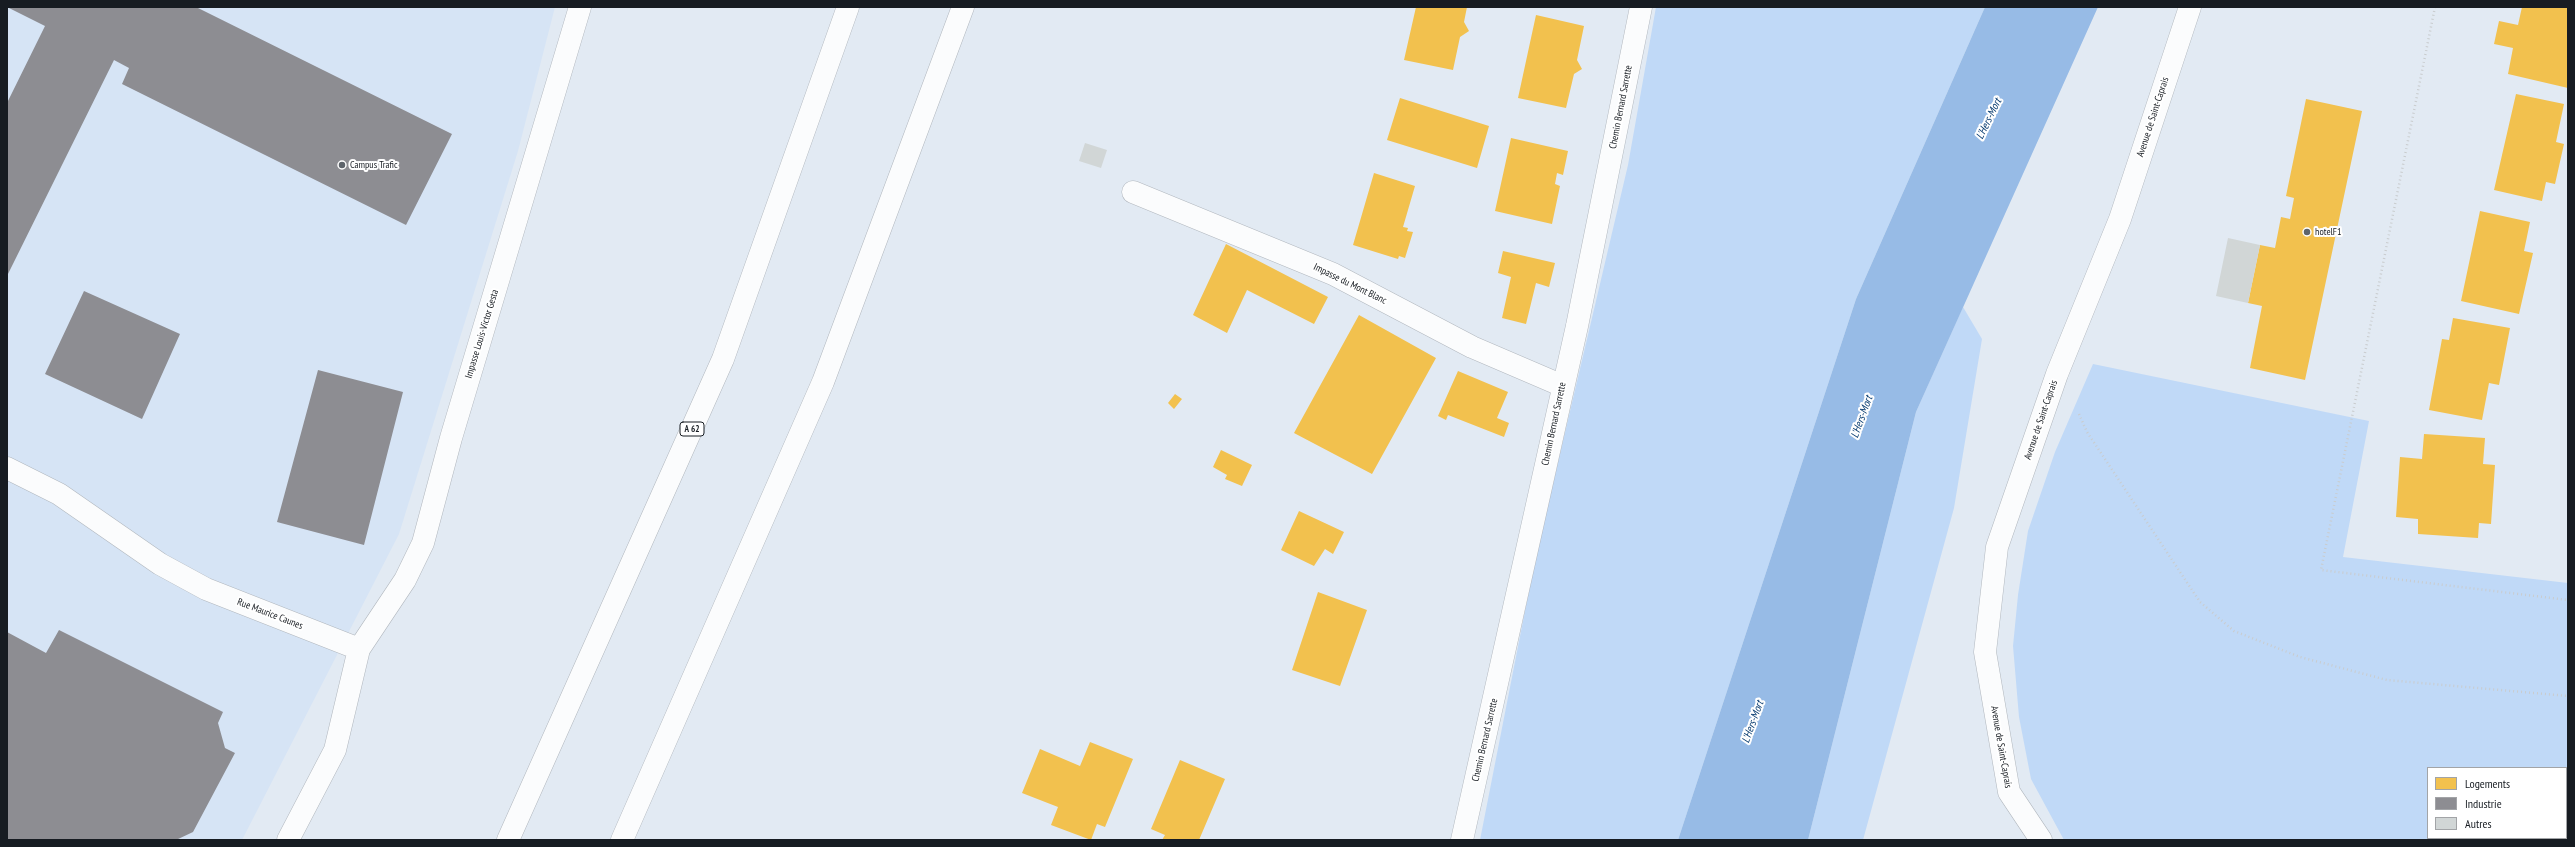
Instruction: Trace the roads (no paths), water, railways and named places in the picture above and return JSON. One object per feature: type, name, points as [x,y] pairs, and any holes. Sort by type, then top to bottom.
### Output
[{"type":"main road","name":"Impasse Louis-Victor Gesta","points":[[360,648],[405,580],[423,543],[451,438],[580,7]]},
{"type":"main road","name":"A 62","points":[[508,840],[724,360],[848,7]]},
{"type":"main road","points":[[622,840],[823,382],[963,7]]},
{"type":"main road","name":"Chemin Bernard Sarrette","points":[[1462,840],[1562,386],[1641,7]]},
{"type":"main road","name":"Avenue de Saint-Caprais","points":[[2041,840],[2009,792],[1985,652],[1997,547],[2057,374],[2120,218],[2190,7]]},
{"type":"main road","name":"Impasse du Mont Blanc","points":[[1133,192],[1333,274],[1472,347],[1562,386]]},
{"type":"main road","name":"Rue Maurice Caunes","points":[[7,468],[59,494],[160,564],[206,590],[360,648]]},
{"type":"main road","points":[[288,840],[335,750],[360,648]]},
{"type":"water","name":"L'Hers-Mort","points":[[1985,7],[2098,7],[1916,412],[1808,840],[1678,840],[1856,299]]},
{"type":"place","name":"Campus Trafic","points":[[342,165]]},
{"type":"place","name":"hotelF1","points":[[2307,232]]}]
